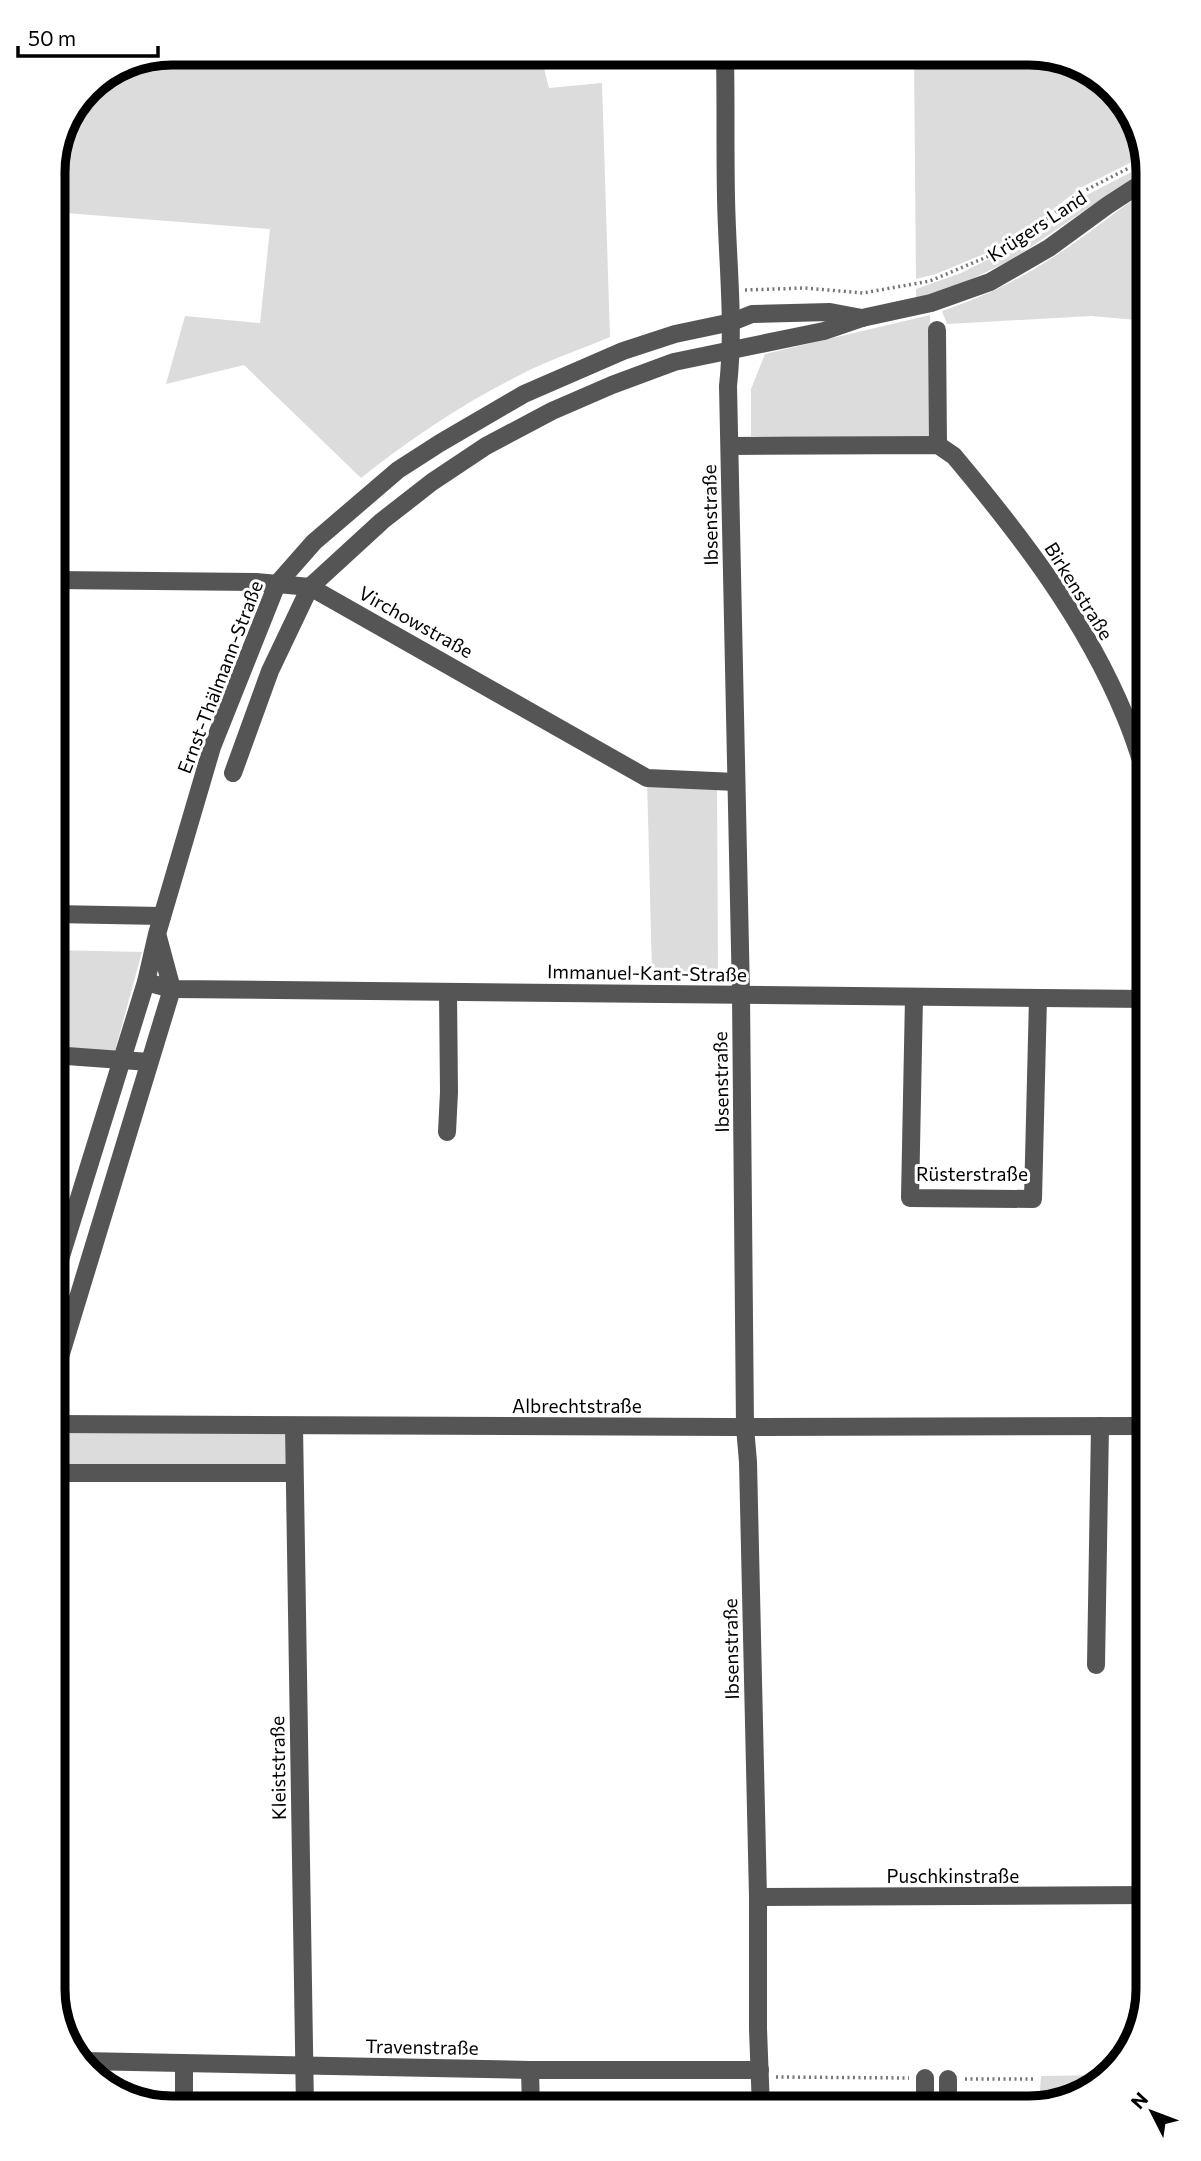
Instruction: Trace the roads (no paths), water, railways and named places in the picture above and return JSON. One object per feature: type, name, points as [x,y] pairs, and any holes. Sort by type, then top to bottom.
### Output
[{"type":"street","name":"Ibsenstraße","points":[[725,65],[726,197],[732,322],[728,386],[741,995],[745,1427],[748,1462],[761,2096]]},
{"type":"street","name":"Krügers Land","points":[[732,351],[824,331],[862,318],[931,303],[990,282],[1049,248],[1136,188]]},
{"type":"street","name":"Krügers Land","points":[[732,322],[752,314],[830,312],[862,318]]},
{"type":"street","name":"Ernst-Thälmann-Straße","points":[[65,1243],[146,982],[162,916],[212,747],[277,584],[314,542],[398,470],[524,394],[623,351],[675,334],[732,322]]},
{"type":"street","points":[[730,446],[938,445],[937,330]]},
{"type":"street","points":[[233,773],[271,671],[310,587],[382,521],[432,482],[486,446],[552,411],[674,362],[732,351]]},
{"type":"street","name":"Birkenstraße","points":[[938,445],[954,456],[1047,574],[1098,660],[1125,716],[1136,746]]},
{"type":"street","name":"Virchowstraße","points":[[65,580],[310,587],[647,778],[736,782]]},
{"type":"street","points":[[65,914],[162,916]]},
{"type":"street","points":[[65,1337],[172,989],[157,934]]},
{"type":"street","name":"Immanuel-Kant-Straße","points":[[146,982],[172,989],[1136,999]]},
{"type":"street","points":[[447,1132],[448,992]]},
{"type":"street","name":"Rüsterstraße","points":[[914,997],[910,1198],[1033,1199],[1038,998]]},
{"type":"street","points":[[65,1056],[149,1062]]},
{"type":"street","name":"Albrechtstraße","points":[[65,1424],[1136,1426]]},
{"type":"street","name":"Kleiststraße","points":[[294,1426],[305,2096]]},
{"type":"street","points":[[1096,1665],[1100,1426]]},
{"type":"street","points":[[65,1473],[293,1473]]},
{"type":"street","name":"Puschkinstraße","points":[[758,1897],[1136,1895]]},
{"type":"street","name":"Travenstraße","points":[[93,2062],[760,2073]]},
{"type":"street","points":[[184,2063],[184,2096]]},
{"type":"street","points":[[530,2070],[531,2096]]},
{"type":"street","points":[[925,2078],[925,2096]]},
{"type":"street","points":[[948,2079],[948,2096]]}]
